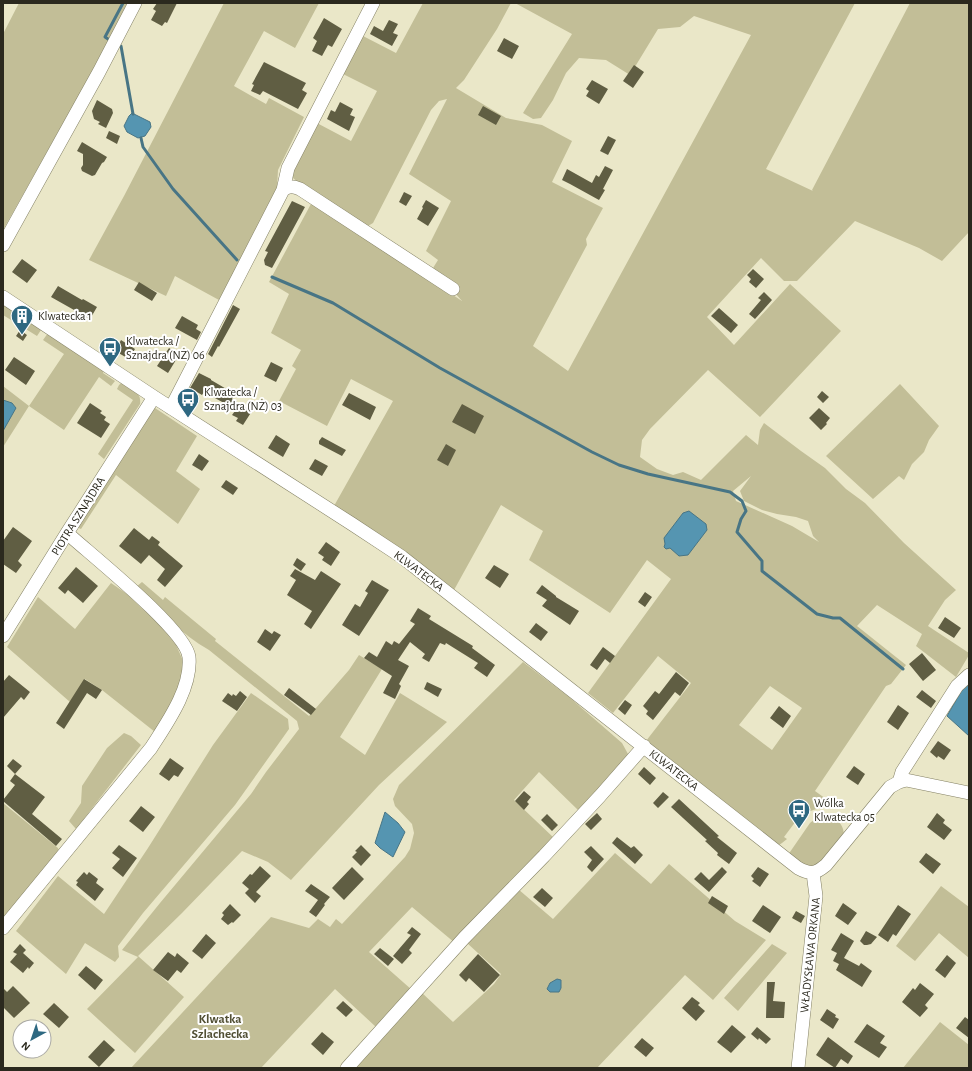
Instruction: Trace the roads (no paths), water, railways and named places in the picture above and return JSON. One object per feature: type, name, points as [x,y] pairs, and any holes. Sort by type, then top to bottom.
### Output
[{"type":"street","points":[[3,244],[135,3]]},
{"type":"street","points":[[171,408],[283,190],[288,168],[373,3]]},
{"type":"street","points":[[283,190],[286,187],[293,186],[300,189],[453,289]]},
{"type":"street","name":"KLWATECKA","points":[[3,297],[154,397],[402,557],[798,868],[808,873],[813,873]]},
{"type":"street","name":"PIOTRA SZNAJDRA","points":[[3,636],[154,397]]},
{"type":"street","points":[[3,928],[151,748],[169,719],[185,688],[189,674],[189,656],[172,628],[131,588],[67,533]]},
{"type":"street","points":[[899,782],[902,772],[958,686],[969,675]]},
{"type":"street","points":[[347,1068],[464,938],[544,856],[644,746]]},
{"type":"street","points":[[813,873],[818,872],[826,865],[890,787],[899,782],[906,780],[969,793]]},
{"type":"street","name":"WŁADYSŁAWA ORKANA","points":[[798,1068],[816,896],[813,873]]},
{"type":"water","points":[[132,113],[150,122],[151,127],[145,136],[138,138],[127,132],[124,126]]},
{"type":"water","points":[[3,400],[12,403],[16,408],[3,431]]},
{"type":"water","points":[[689,511],[706,524],[707,530],[688,555],[679,556],[670,548],[666,549],[664,547],[664,538],[683,513]]},
{"type":"water","points":[[969,684],[969,736],[947,716],[962,690]]},
{"type":"water","points":[[385,812],[398,823],[405,832],[393,857],[375,843]]},
{"type":"water","points":[[557,979],[561,980],[561,988],[559,992],[550,992],[547,989],[550,983]]},
{"type":"waterway","points":[[111,41],[105,37],[123,3]]},
{"type":"waterway","points":[[117,44],[121,46],[133,114]]},
{"type":"waterway","points":[[141,138],[143,147],[173,189],[237,260]]},
{"type":"waterway","points":[[272,277],[333,303],[440,368],[592,452],[619,465],[648,474],[730,492],[742,501],[746,511],[741,519],[737,532],[762,561],[762,571],[817,614],[840,618],[903,669]]},
{"type":"place","name":"Klwatecka 1","points":[[22,336]]},
{"type":"place","name":"Klwatecka / Sznajdra (NŻ) 06","points":[[110,368]]},
{"type":"place","name":"Klwatecka / Sznajdra (NŻ) 03","points":[[188,418]]},
{"type":"place","name":"Wólka Klwatecka 05","points":[[799,830]]},
{"type":"district","name":"Klwatka Szlachecka","points":[[220,1026]]}]
